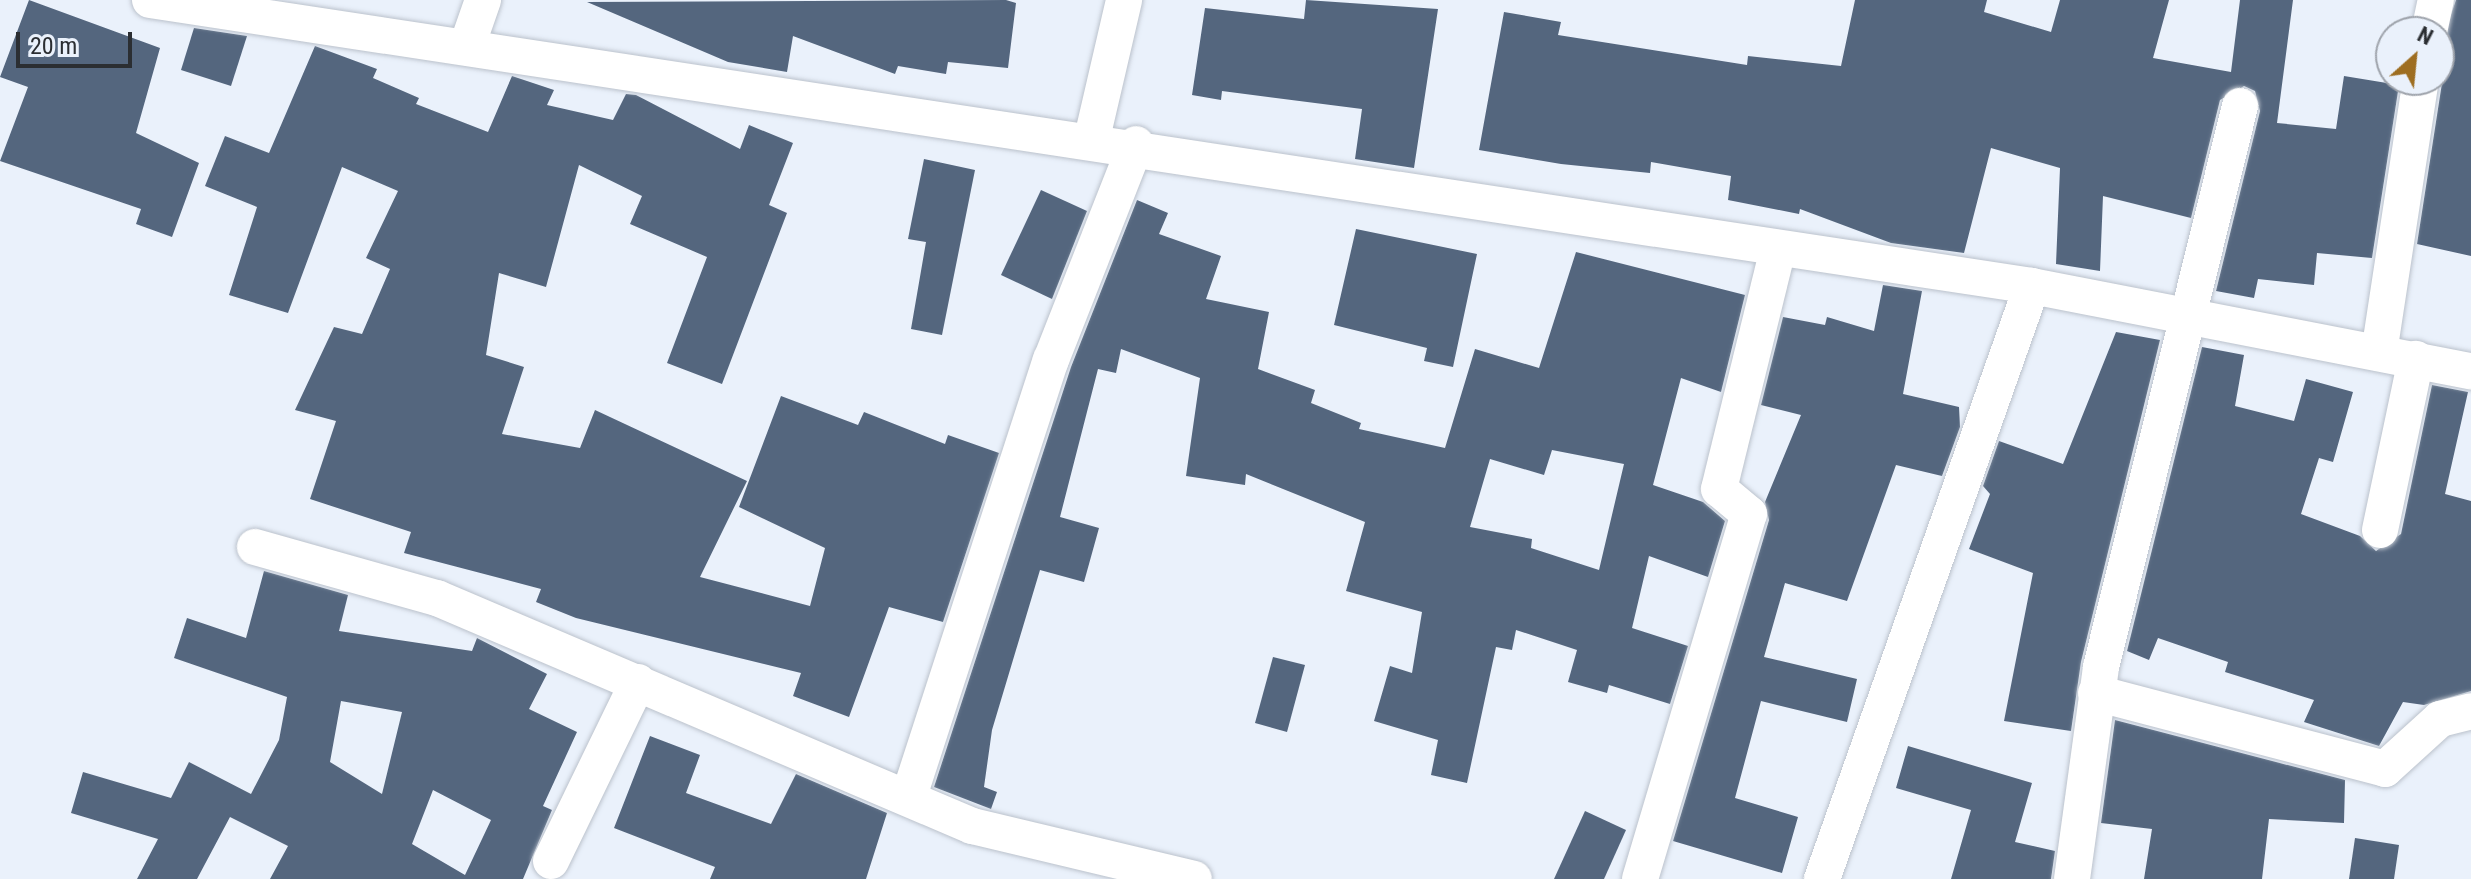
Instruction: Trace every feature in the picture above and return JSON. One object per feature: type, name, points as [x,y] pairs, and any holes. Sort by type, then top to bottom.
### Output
[{"type":"street","points":[[150,0],[1136,144],[2032,286],[2185,312],[2471,371]]},
{"type":"street","points":[[467,46],[483,0]]},
{"type":"street","points":[[1092,138],[1124,0]]},
{"type":"street","points":[[2379,353],[2419,96]]},
{"type":"street","points":[[2072,879],[2096,693],[2185,312],[2240,106]]},
{"type":"street","points":[[909,796],[1051,360],[1136,144]]},
{"type":"street","points":[[1640,879],[1749,514],[1719,489],[1778,248]]},
{"type":"street","points":[[1822,879],[2032,286]]},
{"type":"street","points":[[2380,530],[2416,359]]},
{"type":"street","points":[[255,547],[437,598],[909,796],[1027,842],[1194,879]]},
{"type":"street","points":[[551,861],[638,682]]},
{"type":"street","points":[[2096,693],[2385,769],[2395,767],[2440,719],[2471,711]]},
{"type":"building","points":[[29,0],[160,48],[136,133],[199,163],[172,237],[136,224],[141,209],[0,161],[28,87],[0,77]]},
{"type":"building","points":[[1006,0],[1016,3],[1008,68],[948,62],[946,74],[898,66],[895,74],[793,36],[787,72],[728,62],[587,2]]},
{"type":"building","points":[[1306,0],[1438,9],[1414,168],[1355,159],[1362,109],[1222,91],[1221,100],[1192,95],[1205,8],[1304,19]]},
{"type":"building","points":[[1855,0],[1987,0],[1984,12],[2051,32],[2060,0],[2169,0],[2153,58],[2231,72],[2240,0],[2293,0],[2277,123],[2336,129],[2344,76],[2375,81],[2375,96],[2397,96],[2372,258],[2317,253],[2314,285],[2258,279],[2254,298],[2216,291],[2260,111],[2255,91],[2244,86],[2220,100],[2191,218],[2103,196],[2100,271],[2056,264],[2060,168],[1991,148],[1964,253],[1891,243],[1800,209],[1799,214],[1728,200],[1731,176],[1651,162],[1650,173],[1561,164],[1479,150],[1504,12],[1561,22],[1558,35],[1747,65],[1748,56],[1841,66]]},
{"type":"building","points":[[2456,0],[2471,0],[2471,256],[2417,244],[2440,96],[2455,96],[2455,16],[2451,16]]},
{"type":"building","points":[[194,28],[247,36],[231,86],[181,70]]},
{"type":"building","points":[[315,46],[377,69],[373,78],[419,98],[416,104],[488,132],[512,76],[554,90],[547,105],[613,120],[626,94],[636,95],[740,149],[749,125],[793,143],[769,205],[787,213],[722,384],[667,363],[707,257],[630,224],[642,196],[579,165],[546,287],[499,273],[486,355],[524,367],[502,434],[580,448],[595,410],[747,481],[700,577],[810,606],[825,548],[739,507],[781,396],[858,425],[864,412],[945,444],[948,435],[999,453],[943,622],[889,607],[849,717],[793,696],[801,673],[576,618],[536,602],[541,589],[404,553],[411,532],[310,499],[336,421],[295,410],[334,327],[362,334],[390,269],[366,258],[398,191],[342,167],[288,313],[229,295],[257,207],[205,186],[225,136],[269,153]]},
{"type":"building","points":[[924,159],[975,170],[942,335],[911,329],[926,242],[908,239]]},
{"type":"building","points":[[1041,190],[1087,211],[1052,299],[1001,275]]},
{"type":"building","points":[[1137,200],[1168,213],[1159,234],[1221,256],[1206,299],[1269,312],[1258,369],[1315,390],[1311,403],[1361,423],[1359,429],[1445,448],[1475,349],[1539,368],[1576,252],[1745,295],[1721,392],[1681,378],[1653,485],[1703,502],[1725,521],[1708,577],[1649,556],[1632,628],[1688,646],[1670,704],[1609,685],[1607,693],[1568,682],[1577,650],[1516,630],[1512,650],[1496,647],[1467,783],[1431,775],[1438,740],[1374,721],[1390,666],[1412,673],[1422,612],[1346,591],[1365,522],[1246,474],[1245,485],[1186,476],[1200,378],[1121,349],[1116,373],[1098,369],[1060,517],[1099,528],[1084,582],[1040,570],[992,730],[984,787],[997,792],[991,809],[934,787],[1071,367]],"holes":[[[1552,450],[1624,464],[1599,570],[1531,548],[1532,539],[1470,527],[1490,459],[1544,475]]]},
{"type":"building","points":[[1356,229],[1477,254],[1453,367],[1424,361],[1427,348],[1334,325]]},
{"type":"building","points":[[1883,285],[1922,291],[1903,394],[1959,407],[1960,427],[1942,476],[1896,465],[1847,601],[1785,583],[1764,657],[1857,679],[1847,722],[1761,701],[1735,798],[1798,817],[1782,873],[1673,841],[1769,520],[1765,502],[1801,415],[1761,405],[1783,317],[1825,325],[1827,317],[1874,331]]},
{"type":"building","points":[[2116,332],[2160,340],[2081,662],[2071,731],[2004,721],[2033,573],[1969,549],[1990,494],[1983,486],[1999,441],[2063,464]]},
{"type":"building","points":[[2202,347],[2244,355],[2235,406],[2294,421],[2306,379],[2353,392],[2333,462],[2319,458],[2301,514],[2360,536],[2376,551],[2401,534],[2432,385],[2468,392],[2445,494],[2471,501],[2471,691],[2424,705],[2403,702],[2379,746],[2304,722],[2314,700],[2225,672],[2228,662],[2158,638],[2149,660],[2127,651]]},
{"type":"building","points":[[264,571],[348,595],[339,631],[472,651],[477,638],[547,674],[529,709],[577,732],[543,806],[552,810],[523,879],[270,879],[288,846],[230,817],[197,879],[137,879],[158,839],[71,813],[83,772],[171,798],[189,762],[251,794],[279,740],[287,697],[174,658],[187,618],[246,638]],"holes":[[[341,701],[402,712],[382,794],[330,762]],[[433,790],[491,820],[465,875],[412,844]]]},
{"type":"building","points":[[1273,657],[1305,665],[1287,732],[1255,723]]},
{"type":"building","points":[[2115,720],[2345,780],[2344,823],[2269,819],[2262,879],[2144,879],[2152,829],[2101,823]]},
{"type":"building","points":[[650,736],[700,755],[686,793],[771,824],[796,774],[887,813],[866,879],[710,879],[715,867],[614,828]]},
{"type":"building","points":[[1908,746],[2032,783],[2015,842],[2055,851],[2051,879],[1951,879],[1971,810],[1896,788]]},
{"type":"building","points":[[1585,811],[1626,830],[1604,879],[1554,879]]},
{"type":"building","points":[[2355,838],[2399,845],[2394,879],[2349,879]]}]
